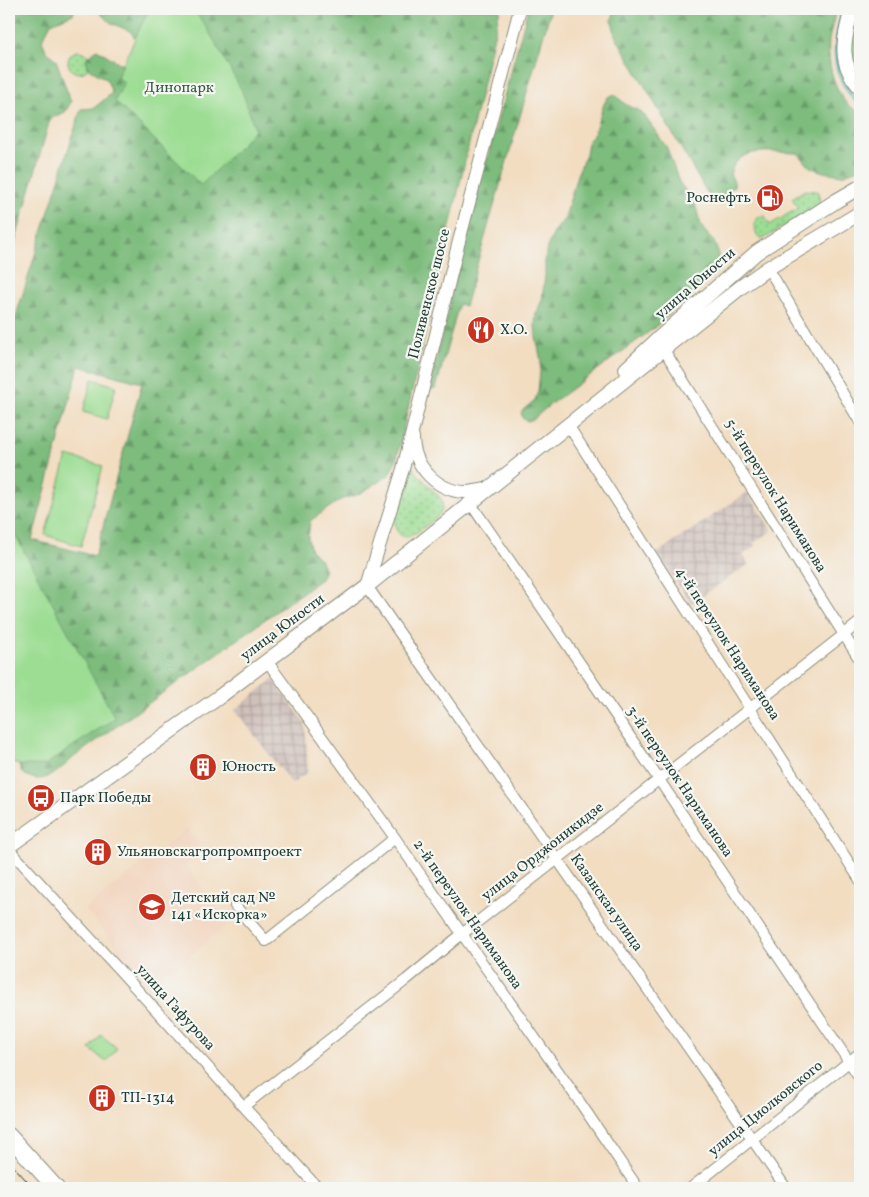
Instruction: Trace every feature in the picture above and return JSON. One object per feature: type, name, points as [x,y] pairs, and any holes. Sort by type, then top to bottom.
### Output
[{"type":"main road","points":[[852,9],[845,36],[844,54],[849,72],[860,88]]},
{"type":"main road","name":"улица Юности","points":[[568,424],[658,339],[757,252],[860,186]]},
{"type":"main road","name":"улица Юности","points":[[9,847],[218,697],[367,586],[741,287],[768,268],[860,213]]},
{"type":"main road","points":[[9,1136],[56,1188]]},
{"type":"street","name":"Поливенское шоссе","points":[[367,586],[403,468],[458,246],[520,9]]},
{"type":"street","points":[[768,268],[860,422]]},
{"type":"street","name":"5-й переулок Нариманова","points":[[664,350],[860,660]]},
{"type":"street","name":"4-й переулок Нариманова","points":[[568,424],[860,880]]},
{"type":"street","points":[[413,430],[413,443],[416,455],[430,477],[452,490],[464,492],[490,488]]},
{"type":"street","name":"3-й переулок Нариманова","points":[[470,504],[614,713],[860,1078]]},
{"type":"street","name":"Казанская улица","points":[[367,586],[786,1188]]},
{"type":"street","name":"улица Орджоникидзе","points":[[244,1106],[860,622]]},
{"type":"street","name":"2-й переулок Нариманова","points":[[267,661],[395,838],[638,1188]]},
{"type":"street","points":[[235,906],[266,940],[395,838]]},
{"type":"street","name":"улица Гафурова","points":[[9,847],[318,1188]]},
{"type":"street","name":"улица Циолковского","points":[[691,1188],[860,1053]]},
{"type":"shaded area","points":[[748,492],[772,531],[753,543],[755,546],[743,555],[749,564],[691,604],[657,553]]},
{"type":"shaded area","points":[[273,679],[305,723],[308,772],[292,784],[235,710]]},
{"type":"shaded area","name":"Детский сад № 141 «Искорка»","points":[[187,828],[199,844],[196,857],[186,866],[229,923],[151,988],[85,909]]},
{"type":"green space","points":[[9,9],[75,9],[73,14],[51,23],[42,40],[46,51],[56,60],[71,102],[65,112],[50,119],[9,264]]},
{"type":"green space","points":[[98,9],[500,9],[396,461],[388,476],[359,494],[340,500],[310,521],[308,539],[311,550],[320,559],[325,570],[321,579],[74,757],[55,773],[38,779],[31,778],[22,773],[19,766],[9,656],[9,338],[81,109],[94,108],[112,93],[107,80],[88,68],[86,59],[97,49],[119,63],[131,63],[138,42],[130,31],[111,23]],"holes":[[[79,366],[142,383],[95,556],[32,540]]]},
{"type":"green space","name":"Динопарк","points":[[149,9],[193,9],[207,28],[242,91],[255,129],[201,185],[115,101],[124,83],[117,77]]},
{"type":"green space","points":[[528,9],[551,9],[465,306],[459,304],[436,388],[431,390],[429,389],[468,229]]},
{"type":"green space","points":[[615,9],[836,9],[829,40],[830,65],[842,97],[848,105],[860,113],[860,168],[842,175],[823,172],[810,167],[798,153],[758,152],[741,158],[734,164],[730,174],[734,186],[726,193],[724,201],[717,201],[709,196],[615,35],[612,20]]},
{"type":"green space","points":[[844,9],[848,9],[842,34],[860,95],[860,104],[845,86],[838,67],[838,38]]},
{"type":"green space","points":[[859,9],[860,77],[852,51],[853,35]]},
{"type":"green space","points":[[79,51],[87,54],[90,62],[87,70],[79,73],[71,70],[68,62],[71,54]]},
{"type":"green space","points":[[615,95],[632,108],[639,110],[667,148],[679,182],[695,203],[703,229],[714,242],[718,252],[718,266],[713,275],[653,329],[552,403],[532,420],[528,421],[523,419],[521,412],[535,400],[538,391],[541,361],[535,325],[536,314],[542,300],[547,247],[555,231],[565,218],[577,175],[586,154],[588,142],[594,133],[604,104],[608,97]]},
{"type":"green space","points":[[805,190],[818,192],[820,203],[765,238],[759,237],[755,227],[757,219],[764,215],[770,225],[798,208],[792,198]]},
{"type":"green space","points":[[92,379],[116,386],[107,419],[83,412]]},
{"type":"green space","points":[[67,456],[103,466],[81,546],[45,535]]},
{"type":"green space","points":[[409,463],[442,500],[442,506],[441,512],[435,518],[420,530],[407,537],[402,536],[397,531],[395,517]]},
{"type":"green space","name":"Парк Победы","points":[[9,524],[115,718],[45,765],[20,765],[9,762]]},
{"type":"green space","points":[[101,1035],[117,1048],[106,1062],[90,1049]]},
{"type":"waterway","points":[[843,9],[835,49],[838,72],[850,94],[860,106]]},
{"type":"tram line","points":[[9,1161],[33,1188]]},
{"type":"place","name":"Роснефть","points":[[770,198]]},
{"type":"place","name":"Х.О.","points":[[481,330]]},
{"type":"place","name":"Юность","points":[[203,767]]},
{"type":"place","name":"Парк Победы","points":[[41,798]]},
{"type":"place","name":"Ульяновскагропромпроект","points":[[98,852]]},
{"type":"place","name":"Детский сад № 141 «Искорка»","points":[[152,907]]},
{"type":"place","name":"ТП-1314","points":[[102,1098]]}]
